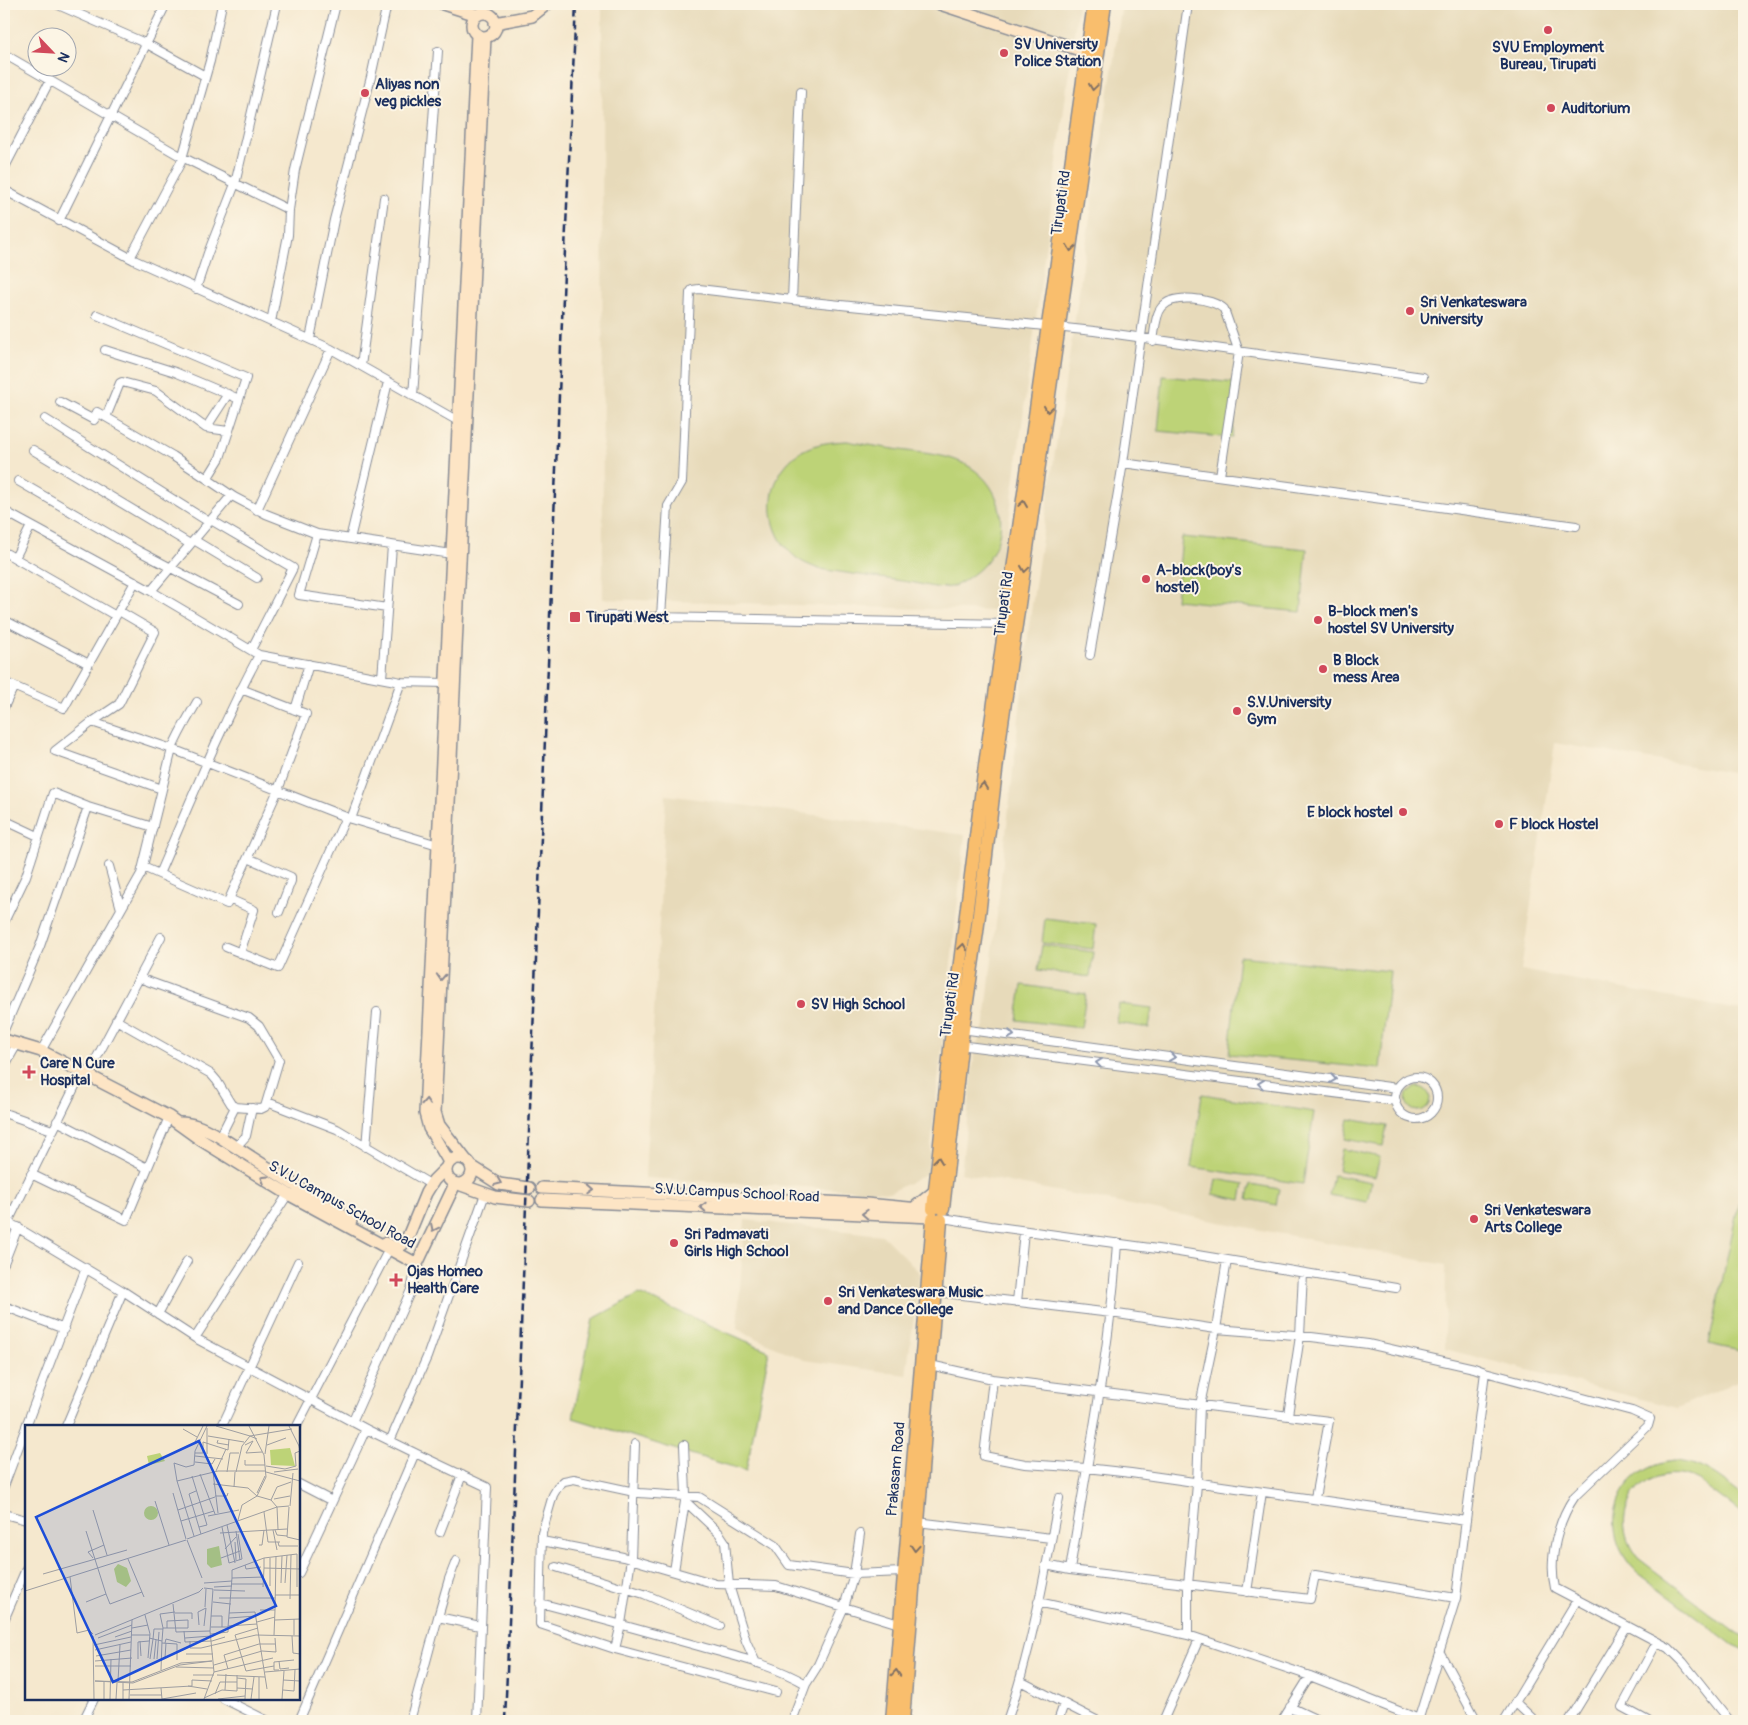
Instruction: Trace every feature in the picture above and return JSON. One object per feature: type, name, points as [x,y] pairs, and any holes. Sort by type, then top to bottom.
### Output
[{"type":"main road","name":"Tirupati Rd","points":[[937,1215],[956,1044],[994,741],[1092,53],[1094,4]]},
{"type":"main road","name":"Tirupati Rd","points":[[1092,53],[1105,4]]},
{"type":"main road","name":"Tirupati Rd","points":[[994,741],[1005,624],[1054,326]]},
{"type":"main road","name":"Tirupati Rd","points":[[937,1215],[934,1190],[956,1044]]},
{"type":"main road","name":"Prakasam Road","points":[[903,1721],[936,1292],[937,1215]]},
{"type":"main road","name":"Prakasam Road","points":[[892,1721],[903,1572],[937,1215]]},
{"type":"street","points":[[56,4],[147,44],[205,76]]},
{"type":"street","points":[[60,221],[166,4]]},
{"type":"street","points":[[130,258],[182,157],[205,76],[222,4]]},
{"type":"street","points":[[196,289],[235,184],[277,4]]},
{"type":"street","points":[[271,322],[288,235],[288,210],[295,170],[336,4]]},
{"type":"street","points":[[310,339],[334,220],[371,77],[387,4]]},
{"type":"street","points":[[443,4],[477,14],[486,13],[494,18],[493,32],[481,36]]},
{"type":"street","points":[[495,23],[532,16],[547,4]]},
{"type":"street","points":[[940,4],[1092,53]]},
{"type":"street","points":[[1090,655],[1123,463],[1188,4]]},
{"type":"street","points":[[458,1185],[468,1181],[470,1178],[468,1163],[439,1125],[435,1112],[481,36],[472,27],[472,22],[477,14]]},
{"type":"street","points":[[481,36],[458,421],[426,1113],[429,1128],[447,1165],[446,1177],[452,1183],[495,1198],[529,1201]]},
{"type":"street","points":[[413,396],[438,51]]},
{"type":"street","points":[[4,54],[182,157],[288,210]]},
{"type":"street","points":[[4,169],[50,80]]},
{"type":"street","points":[[792,300],[801,92]]},
{"type":"street","points":[[4,190],[130,258],[331,349],[458,421]]},
{"type":"street","points":[[361,366],[384,198]]},
{"type":"street","points":[[661,617],[668,506],[682,482],[690,293],[692,290],[699,289],[1054,326],[1424,377]]},
{"type":"street","points":[[1153,341],[1157,316],[1162,307],[1169,301],[1182,298],[1212,302],[1224,309],[1239,352],[1220,476]]},
{"type":"street","points":[[97,315],[246,378],[220,458],[207,479]]},
{"type":"street","points":[[257,510],[331,349]]},
{"type":"street","points":[[105,350],[175,372],[239,399]]},
{"type":"street","points":[[106,418],[122,382],[160,392],[206,428],[228,431]]},
{"type":"street","points":[[350,539],[388,382]]},
{"type":"street","points":[[206,428],[228,394]]},
{"type":"street","points":[[60,402],[94,420],[97,412],[172,456],[231,496],[257,510],[317,534],[452,554]]},
{"type":"street","points":[[45,419],[210,521],[293,568],[251,650]]},
{"type":"street","points":[[33,450],[257,578]]},
{"type":"street","points":[[1123,463],[1576,526]]},
{"type":"street","points":[[18,481],[137,550],[239,604]]},
{"type":"street","points":[[151,591],[231,496]]},
{"type":"street","points":[[4,511],[151,591],[259,655],[401,682],[446,683]]},
{"type":"street","points":[[15,558],[31,526]]},
{"type":"street","points":[[317,534],[299,595],[387,608]]},
{"type":"street","points":[[382,678],[392,546]]},
{"type":"street","points":[[4,552],[155,632],[119,704],[55,751],[162,789]]},
{"type":"street","points":[[4,682],[64,708],[135,582]]},
{"type":"street","points":[[606,616],[1005,624]]},
{"type":"street","points":[[4,620],[89,664]]},
{"type":"street","points":[[159,874],[207,763],[259,655]]},
{"type":"street","points":[[295,710],[309,664]]},
{"type":"street","points":[[226,947],[278,968],[348,818],[401,682]]},
{"type":"street","points":[[4,707],[14,686]]},
{"type":"street","points":[[143,867],[227,904],[278,790],[306,714],[241,689]]},
{"type":"street","points":[[41,1051],[141,874],[172,749],[196,702]]},
{"type":"street","points":[[92,722],[172,749],[348,818],[438,845]]},
{"type":"street","points":[[4,922],[26,876],[53,794],[153,827]]},
{"type":"street","points":[[4,1030],[40,946],[88,807]]},
{"type":"street","points":[[4,820],[38,836]]},
{"type":"street","points":[[248,858],[291,877],[279,912]]},
{"type":"street","points":[[109,866],[121,909]]},
{"type":"street","points":[[229,899],[254,910],[240,953]]},
{"type":"street","points":[[160,937],[116,1020],[52,1130],[6,1221],[86,1268],[195,1338],[249,1368],[366,1430],[485,1485],[488,1490],[480,1626],[477,1721]]},
{"type":"street","points":[[116,1020],[211,1074],[218,1081],[231,1104],[235,1107],[264,1108],[279,1060],[256,1023],[249,1018],[139,978]]},
{"type":"street","points":[[366,1147],[377,1012]]},
{"type":"street","points":[[958,1028],[1397,1088]]},
{"type":"street","name":"S.V.U.Campus School Road","points":[[4,1040],[41,1051],[175,1120],[201,1140],[288,1194],[417,1264],[458,1185]]},
{"type":"street","points":[[4,1067],[17,1044]]},
{"type":"street","points":[[956,1044],[1396,1101]]},
{"type":"street","points":[[1422,1078],[1432,1085],[1436,1092],[1434,1107],[1429,1114],[1418,1118],[1410,1118],[1398,1109],[1396,1101],[1397,1088],[1408,1079],[1422,1078]]},
{"type":"street","points":[[267,1102],[337,1129],[430,1184]]},
{"type":"street","points":[[220,1136],[235,1107]]},
{"type":"street","points":[[236,1147],[246,1136],[252,1108]]},
{"type":"street","points":[[4,1113],[52,1130]]},
{"type":"street","points":[[31,1174],[126,1220],[147,1168],[175,1120]]},
{"type":"street","name":"S.V.U.Campus School Road","points":[[175,1120],[201,1127],[220,1136],[395,1247],[402,1245],[407,1239],[430,1184],[447,1165]]},
{"type":"street","points":[[57,1121],[147,1168]]},
{"type":"street","points":[[447,1165],[457,1158],[468,1163],[499,1184],[529,1188]]},
{"type":"street","points":[[914,1208],[934,1190]]},
{"type":"street","points":[[195,1338],[288,1194]]},
{"type":"street","points":[[390,1440],[427,1357],[485,1194]]},
{"type":"street","name":"S.V.U.Campus School Road","points":[[542,1194],[866,1204],[914,1208],[937,1215],[542,1194]]},
{"type":"street","points":[[937,1215],[1024,1231],[1117,1243],[1396,1288]]},
{"type":"street","points":[[4,1263],[18,1227]]},
{"type":"street","points":[[1018,1302],[1024,1231]]},
{"type":"street","points":[[1070,1570],[1112,1313],[1117,1243]]},
{"type":"street","points":[[298,1425],[389,1250]]},
{"type":"street","points":[[1188,1635],[1188,1585],[1197,1484],[1200,1405],[1216,1329],[1226,1260]]},
{"type":"street","points":[[158,1314],[187,1261]]},
{"type":"street","points":[[222,1425],[298,1262]]},
{"type":"street","points":[[352,1422],[411,1290],[417,1264]]},
{"type":"street","points":[[27,1425],[86,1268]]},
{"type":"street","points":[[1288,1415],[1300,1336],[1303,1272]]},
{"type":"street","points":[[66,1425],[122,1291]]},
{"type":"street","points":[[936,1292],[1112,1313],[1216,1329],[1368,1344],[1474,1368],[1632,1411],[1650,1420],[1648,1426],[1575,1496],[1566,1508],[1552,1558],[1552,1577],[1555,1588],[1669,1648],[1683,1662],[1730,1721]]},
{"type":"street","points":[[4,1306],[64,1329]]},
{"type":"street","points":[[930,1365],[993,1379],[1329,1421],[1315,1498]]},
{"type":"street","points":[[1038,1602],[1188,1635],[1310,1676],[1418,1720],[1456,1598],[1485,1372]]},
{"type":"street","points":[[993,1379],[984,1456],[1026,1464],[1086,1468],[1315,1498],[1466,1521]]},
{"type":"street","points":[[4,1486],[25,1430]]},
{"type":"street","points":[[300,1571],[366,1430]]},
{"type":"street","points":[[615,1649],[621,1624],[631,1559],[636,1444]]},
{"type":"street","points":[[674,1572],[686,1498],[684,1445]]},
{"type":"street","points":[[300,1721],[415,1453]]},
{"type":"street","points":[[440,1532],[462,1475]]},
{"type":"street","points":[[776,1692],[615,1649],[542,1626],[540,1623],[540,1603],[542,1532],[553,1495],[559,1485],[564,1481],[574,1479],[634,1491],[686,1498],[703,1498],[776,1545],[789,1565],[854,1574],[903,1572]]},
{"type":"street","points":[[300,1485],[332,1501]]},
{"type":"street","points":[[1247,1592],[1262,1492]]},
{"type":"street","points":[[686,1498],[725,1542],[728,1585],[746,1641],[756,1663]]},
{"type":"street","points":[[1007,1721],[1020,1682],[1059,1498]]},
{"type":"street","points":[[4,1514],[25,1520]]},
{"type":"street","points":[[917,1522],[1051,1538]]},
{"type":"street","points":[[792,1721],[806,1684],[818,1665],[844,1607],[854,1574],[860,1534]]},
{"type":"street","points":[[542,1541],[631,1559],[716,1584],[776,1586],[899,1624]]},
{"type":"street","points":[[410,1721],[438,1617],[456,1561]]},
{"type":"street","points":[[1046,1565],[1070,1570],[1310,1599],[1315,1576],[1456,1598]]},
{"type":"street","points":[[556,1567],[644,1594],[720,1626]]},
{"type":"street","points":[[4,1620],[25,1571]]},
{"type":"street","points":[[1504,1721],[1577,1600]]},
{"type":"street","points":[[540,1603],[756,1663],[794,1677],[806,1684]]},
{"type":"street","points":[[438,1617],[480,1626]]},
{"type":"street","points":[[1570,1721],[1627,1626]]},
{"type":"street","points":[[1163,1721],[1199,1639]]},
{"type":"street","points":[[1648,1721],[1622,1708],[1657,1642]]},
{"type":"street","points":[[1439,1651],[1476,1721]]},
{"type":"street","points":[[1282,1721],[1310,1676]]},
{"type":"street","points":[[1020,1682],[1098,1721]]},
{"type":"street","points":[[83,1721],[94,1700]]},
{"type":"street","points":[[239,1702],[268,1721]]},
{"type":"street","points":[[1516,1703],[1536,1721]]},
{"type":"street","points":[[1058,1721],[1064,1704]]},
{"type":"street","points":[[1290,1707],[1320,1721]]},
{"type":"street","points":[[4,1716],[14,1721]]},
{"type":"shaded area","points":[[602,4],[1078,4],[997,611],[603,599]]},
{"type":"shaded area","name":"Sri Venkateswara University","points":[[1122,4],[1744,4],[1744,775],[1555,743],[1521,970],[1744,1011],[1744,1378],[1677,1408],[1445,1349],[1446,1265],[961,1173],[974,1058],[985,1022],[1030,619]]},
{"type":"shaded area","name":"SV High School","points":[[666,795],[965,835],[928,1173],[891,1192],[645,1178]]},
{"type":"shaded area","name":"Sri Venkateswara Music and Dance College","points":[[745,1220],[882,1235],[920,1273],[906,1375],[804,1360],[737,1329]]},
{"type":"green space","points":[[1163,376],[1237,383],[1232,438],[1158,431]]},
{"type":"green space","points":[[847,441],[949,458],[965,464],[986,480],[999,508],[1001,524],[998,539],[992,553],[982,566],[957,585],[940,588],[819,569],[801,561],[792,554],[782,542],[772,515],[772,500],[781,472],[790,461],[807,448],[824,443]]},
{"type":"green space","points":[[1182,537],[1307,549],[1301,612],[1176,600]]},
{"type":"green space","points":[[1045,918],[1096,924],[1093,949],[1042,943]]},
{"type":"green space","points":[[1042,945],[1093,952],[1090,977],[1038,970]]},
{"type":"green space","points":[[1239,956],[1390,971],[1380,1069],[1229,1054]]},
{"type":"green space","points":[[1022,985],[1086,994],[1081,1028],[1017,1020]]},
{"type":"green space","points":[[1119,1004],[1152,1008],[1149,1028],[1117,1023]]},
{"type":"green space","points":[[1418,1087],[1423,1088],[1429,1094],[1429,1104],[1423,1110],[1418,1111],[1413,1110],[1407,1104],[1406,1099],[1407,1094],[1413,1088]]},
{"type":"green space","points":[[1202,1094],[1314,1112],[1303,1184],[1191,1167]]},
{"type":"green space","points":[[1349,1119],[1387,1126],[1383,1146],[1345,1139]]},
{"type":"green space","points":[[1342,1149],[1380,1157],[1375,1177],[1338,1170]]},
{"type":"green space","points":[[1333,1175],[1371,1182],[1367,1202],[1329,1195]]},
{"type":"green space","points":[[1216,1179],[1244,1184],[1241,1200],[1213,1194]]},
{"type":"green space","points":[[1251,1184],[1279,1189],[1276,1205],[1248,1199]]},
{"type":"green space","points":[[1740,1196],[1744,1196],[1744,1352],[1709,1344]]},
{"type":"green space","points":[[639,1294],[769,1351],[746,1471],[573,1418],[593,1319]]},
{"type":"green space","points":[[1675,1461],[1695,1465],[1712,1473],[1744,1497],[1744,1515],[1699,1481],[1680,1475],[1662,1476],[1647,1482],[1635,1493],[1627,1507],[1624,1523],[1628,1541],[1638,1558],[1744,1637],[1744,1650],[1733,1645],[1637,1572],[1624,1556],[1616,1538],[1615,1520],[1618,1503],[1626,1488],[1638,1475],[1655,1466]]},
{"type":"railway","points":[[505,1721],[576,4]]},
{"type":"place","name":"SVU Employment Bureau, Tirupati","points":[[1548,30]]},
{"type":"place","name":"SV University Police Station","points":[[1004,53]]},
{"type":"place","name":"Aliyas non veg pickles","points":[[365,93]]},
{"type":"place","name":"Auditorium","points":[[1551,108]]},
{"type":"place","name":"Sri Venkateswara University","points":[[1410,311]]},
{"type":"place","name":"A-block(boy's hostel)","points":[[1146,579]]},
{"type":"place","name":"Tirupati West","points":[[575,617]]},
{"type":"place","name":"B-block men's hostel SV University","points":[[1318,620]]},
{"type":"place","name":"B Block mess Area","points":[[1323,669]]},
{"type":"place","name":"S.V.University Gym","points":[[1237,711]]},
{"type":"place","name":"E block hostel","points":[[1403,812]]},
{"type":"place","name":"F block Hostel","points":[[1499,824]]},
{"type":"place","name":"SV High School","points":[[801,1004]]},
{"type":"place","name":"Care N Cure Hospital","points":[[29,1072]]},
{"type":"place","name":"Sri Venkateswara Arts College","points":[[1474,1219]]},
{"type":"place","name":"Sri Padmavati Girls High School","points":[[674,1243]]},
{"type":"place","name":"Ojas Homeo Health Care","points":[[396,1280]]},
{"type":"place","name":"Sri Venkateswara Music and Dance College","points":[[828,1301]]}]
